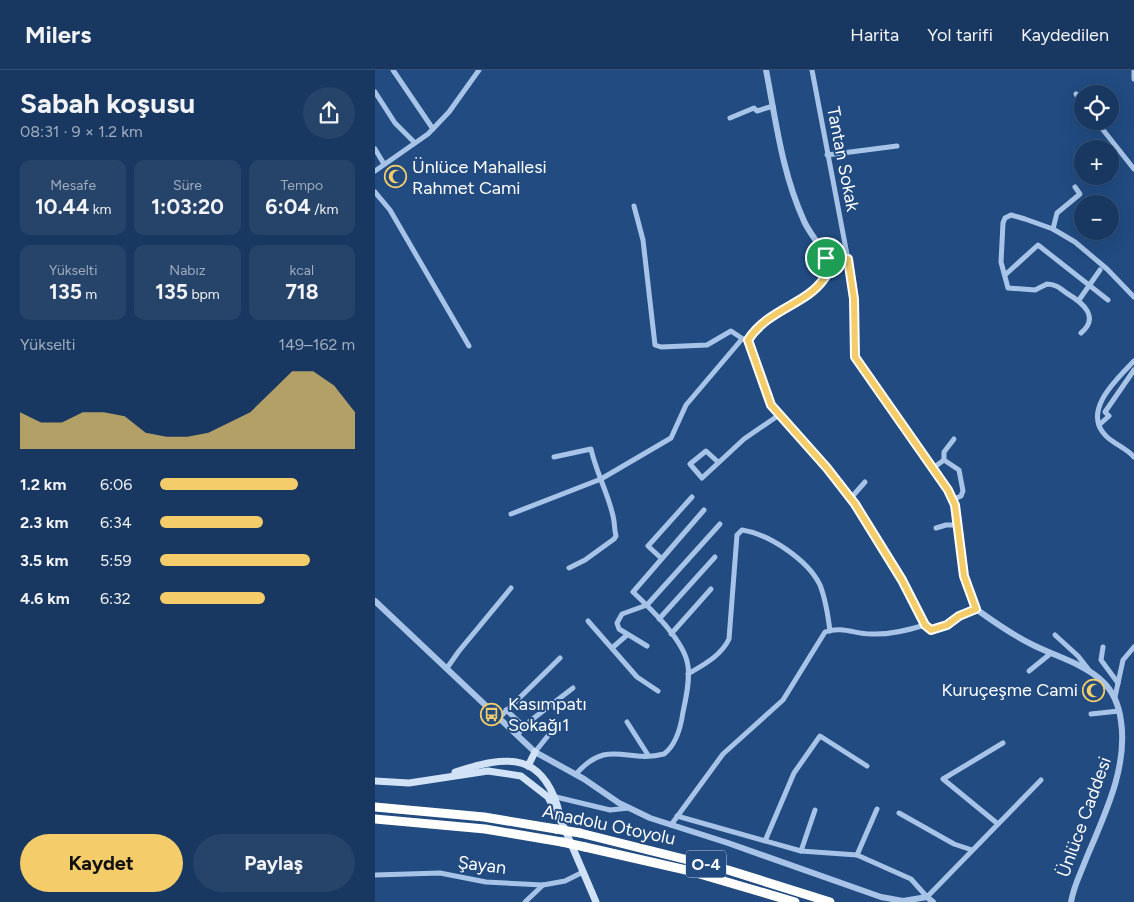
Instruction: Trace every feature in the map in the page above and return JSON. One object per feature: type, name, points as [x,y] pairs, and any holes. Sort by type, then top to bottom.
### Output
[{"type":"highway","name":"Anadolu Otoyolu","points":[[375,807],[485,817],[560,827],[728,870],[830,902]]},
{"type":"highway","name":"Anadolu Otoyolu","points":[[375,819],[485,829],[562,842],[686,870],[795,902]]},
{"type":"main road","points":[[535,752],[519,771],[523,778],[548,797],[560,827],[596,902]]},
{"type":"main road","points":[[433,780],[471,767],[511,760],[525,764],[537,771],[546,780],[556,797],[560,827]]},
{"type":"main road","points":[[375,781],[409,783],[489,771],[523,778],[537,771]]},
{"type":"street","points":[[393,70],[433,129]]},
{"type":"street","points":[[375,171],[433,129],[449,112],[479,70]]},
{"type":"street","points":[[511,514],[601,479],[671,438],[686,405],[757,326],[811,291],[824,280],[828,268],[826,258],[804,222],[781,154],[766,70]]},
{"type":"street","name":"Tantan Sokak","points":[[812,70],[854,299],[855,357],[864,373],[893,409],[914,445],[933,468],[953,500],[964,576],[976,609]]},
{"type":"street","points":[[1134,71],[1134,79]]},
{"type":"street","points":[[375,92],[395,123],[414,142]]},
{"type":"street","points":[[729,118],[753,108],[757,112],[773,106]]},
{"type":"street","points":[[1103,130],[1134,169]]},
{"type":"street","points":[[827,155],[897,146]]},
{"type":"street","points":[[375,149],[384,164]]},
{"type":"street","points":[[1053,229],[1057,214],[1080,194],[1075,187]]},
{"type":"street","points":[[375,192],[390,210],[469,346]]},
{"type":"street","points":[[634,206],[643,240],[655,345],[661,347],[707,346],[731,331],[745,340],[768,396],[779,415],[827,468],[850,499],[902,580],[925,625],[931,630],[938,629],[976,609]]},
{"type":"street","points":[[1081,333],[1088,326],[1091,319],[1088,311],[1079,300],[1053,284],[1047,284],[1035,290],[1008,288],[1001,262],[1005,218],[1011,215],[1053,229],[1075,242],[1095,258],[1134,297]]},
{"type":"street","points":[[1005,275],[1038,245],[1108,300]]},
{"type":"street","points":[[826,258],[848,259]]},
{"type":"street","points":[[1079,300],[1100,270]]},
{"type":"street","points":[[1134,361],[1110,389],[1097,408],[1099,426],[1105,436],[1134,457]]},
{"type":"street","points":[[1099,426],[1107,420],[1109,416],[1105,412],[1134,370]]},
{"type":"street","points":[[718,462],[706,451],[691,464],[702,478],[744,439],[779,415]]},
{"type":"street","points":[[944,460],[944,452],[954,440]]},
{"type":"street","points":[[554,457],[591,449],[595,470],[601,479],[614,518],[616,536],[598,552],[569,568]]},
{"type":"street","points":[[933,468],[944,460]]},
{"type":"street","points":[[944,460],[959,470],[962,484],[961,496],[953,500]]},
{"type":"street","points":[[850,499],[865,482]]},
{"type":"street","points":[[661,558],[648,546],[692,497]]},
{"type":"street","points":[[576,774],[587,761],[601,754],[664,754],[675,738],[682,716],[688,674],[685,657],[659,618],[633,592],[704,510]]},
{"type":"street","points":[[647,646],[619,630],[617,623],[622,614],[647,605],[720,524]]},
{"type":"street","points":[[936,528],[945,525],[957,525]]},
{"type":"street","points":[[688,674],[714,658],[726,646],[729,639],[737,535],[742,530],[759,534],[781,546],[814,575],[826,604],[830,631]]},
{"type":"street","points":[[659,618],[715,556]]},
{"type":"street","points":[[447,668],[511,588]]},
{"type":"street","points":[[671,634],[711,589]]},
{"type":"street","points":[[375,601],[535,752],[576,774],[630,808],[649,818],[671,826],[727,843],[881,897],[903,901],[930,900],[972,850],[1041,780]]},
{"type":"street","name":"Ünlüce Caddesi","points":[[976,609],[1010,632],[1051,654],[1091,672],[1103,681],[1115,697],[1119,711],[1123,752],[1120,771],[1086,861],[1074,883],[1071,902]]},
{"type":"street","points":[[588,620],[637,677],[658,691]]},
{"type":"street","points":[[671,826],[723,754],[783,700],[825,632],[850,630],[871,634],[911,630],[925,625]]},
{"type":"street","points":[[612,648],[627,635]]},
{"type":"street","points":[[1055,635],[1078,656],[1091,672]]},
{"type":"street","points":[[1103,647],[1101,660],[1118,683]]},
{"type":"street","points":[[1115,697],[1123,660],[1134,647]]},
{"type":"street","points":[[1029,671],[1051,654]]},
{"type":"street","points":[[499,717],[560,658]]},
{"type":"street","points":[[517,735],[573,688]]},
{"type":"street","points":[[506,710],[525,727]]},
{"type":"street","points":[[1091,714],[1119,711]]},
{"type":"street","points":[[627,722],[648,755]]},
{"type":"street","points":[[535,752],[555,727]]},
{"type":"street","points":[[765,841],[794,773],[820,736],[867,766]]},
{"type":"street","points":[[998,824],[943,779],[1003,743]]},
{"type":"street","points":[[556,797],[610,810],[630,808]]},
{"type":"street","points":[[857,855],[877,808]]},
{"type":"street","points":[[801,852],[815,810]]},
{"type":"street","points":[[899,813],[955,844],[972,850]]},
{"type":"street","points":[[677,816],[801,852],[857,855],[911,879],[930,900]]},
{"type":"street","name":"Şayan","points":[[375,875],[440,873],[486,882],[543,885],[565,881],[583,872]]},
{"type":"street","points":[[525,902],[543,885]]},
{"type":"place","name":"Ünlüce Mahallesi Rahmet Cami","points":[[396,177]]},
{"type":"place","name":"Kuruçeşme Cami","points":[[1094,690]]},
{"type":"place","name":"Kasımpatı Sokağı1","points":[[492,714]]},
{"type":"route","points":[[826,258],[848,259],[854,299],[855,332],[853,347],[860,367],[893,409],[914,445],[940,476],[955,505],[958,544],[964,576],[976,609],[959,616],[938,629],[931,630],[925,625],[902,580],[855,504],[827,468],[796,436],[771,405],[751,352],[748,340],[757,326],[811,291],[824,280],[828,268],[826,258]]}]
